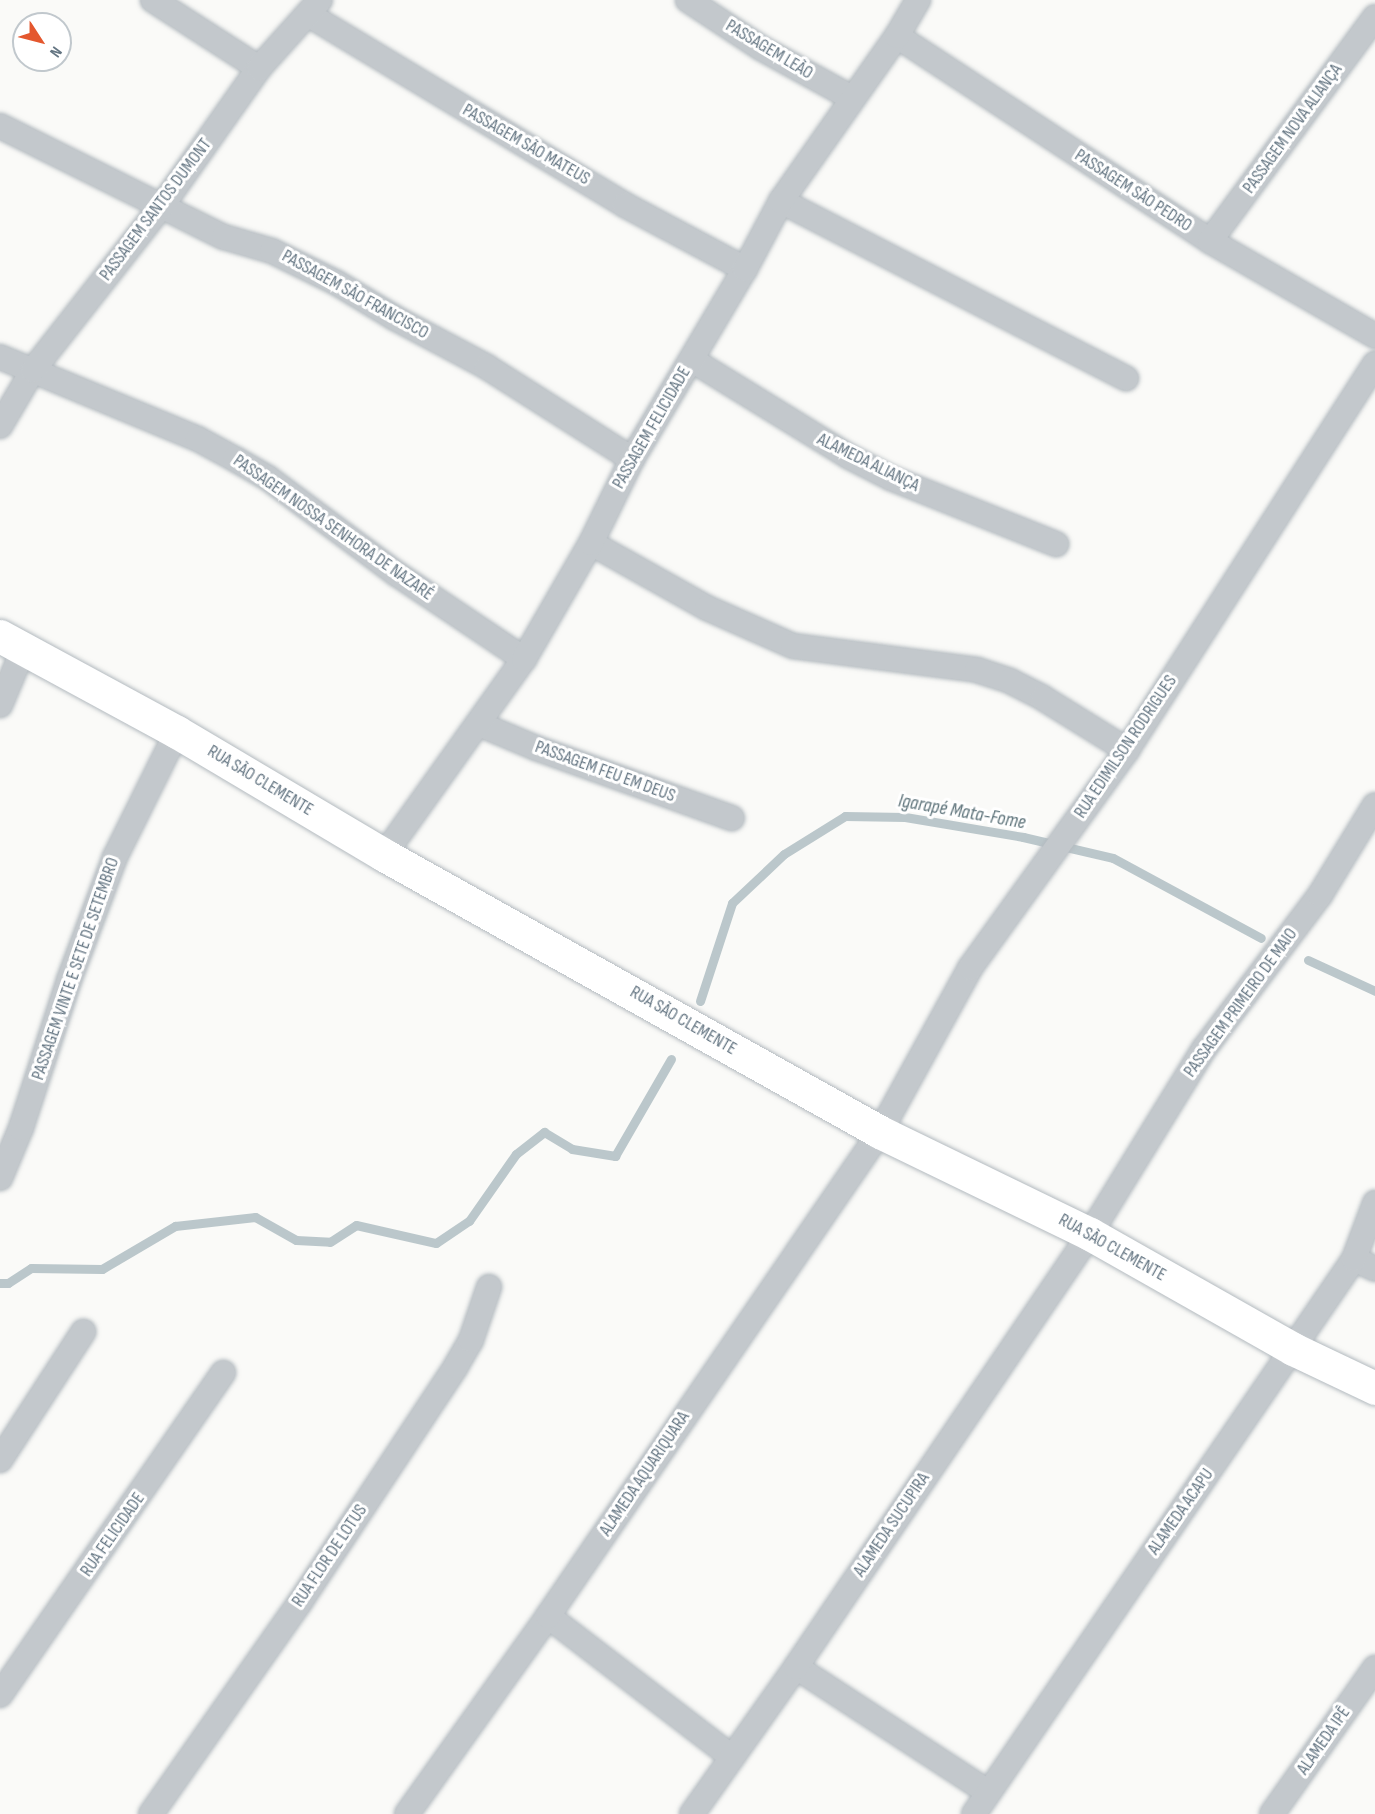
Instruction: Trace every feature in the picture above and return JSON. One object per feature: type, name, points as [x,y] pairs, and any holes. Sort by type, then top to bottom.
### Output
[{"type":"main road","name":"RUA SÃO CLEMENTE","points":[[12,642],[177,732],[384,855],[880,1132],[1090,1234],[1293,1349],[1375,1388]]},
{"type":"street","points":[[153,0],[259,68]]},
{"type":"street","name":"PASSAGEM LEÃO","points":[[688,0],[761,48],[852,98]]},
{"type":"street","name":"PASSAGEM FELICIDADE","points":[[384,855],[524,659],[591,543],[632,459],[746,269],[781,201],[897,36],[918,0]]},
{"type":"street","name":"PASSAGEM SANTOS DUMONT","points":[[0,426],[33,370],[161,207],[259,68],[314,8]]},
{"type":"street","name":"PASSAGEM SÃO MATEUS","points":[[314,8],[625,205],[746,269]]},
{"type":"street","name":"PASSAGEM NOVA ALIANÇA","points":[[1210,241],[1375,17]]},
{"type":"street","name":"PASSAGEM SÃO PEDRO","points":[[897,36],[1210,241],[1375,336]]},
{"type":"street","name":"PASSAGEM SÃO FRANCISCO","points":[[0,126],[224,237],[272,251],[337,283],[395,318],[488,367],[632,459]]},
{"type":"street","points":[[781,201],[1126,378]]},
{"type":"street","name":"PASSAGEM NOSSA SENHORA DE NAZARÉ","points":[[0,357],[198,440],[268,478],[397,574],[524,659]]},
{"type":"street","name":"ALAMEDA ALIANÇA","points":[[692,360],[848,456],[891,478],[1056,544]]},
{"type":"street","name":"RUA EDIMILSON RODRIGUES","points":[[880,1132],[970,968],[1126,750],[1375,364]]},
{"type":"street","points":[[591,543],[707,608],[793,646],[977,670],[1010,681],[1043,698],[1126,750]]},
{"type":"street","points":[[0,705],[12,642]]},
{"type":"street","name":"PASSAGEM FEU EM DEUS","points":[[479,724],[547,752],[732,818]]},
{"type":"street","name":"PASSAGEM VINTE E SETE DE SETEMBRO","points":[[0,1178],[21,1128],[69,980],[115,857],[177,732]]},
{"type":"street","name":"PASSAGEM PRIMEIRO DE MAIO","points":[[1090,1234],[1204,1049],[1320,895],[1375,805]]},
{"type":"street","name":"ALAMEDA AQUARIQUARA","points":[[407,1814],[548,1616],[880,1132]]},
{"type":"street","name":"ALAMEDA ACAPU","points":[[974,1814],[1293,1349],[1365,1264],[1375,1203]]},
{"type":"street","name":"ALAMEDA SUCUPIRA","points":[[692,1814],[796,1667],[1090,1234]]},
{"type":"street","name":"RUA FLOR DE LOTUS","points":[[151,1814],[300,1602],[456,1366],[474,1332],[489,1287]]},
{"type":"street","points":[[0,1460],[83,1332]]},
{"type":"street","name":"RUA FELICIDADE","points":[[0,1695],[223,1373]]},
{"type":"street","points":[[548,1616],[732,1757]]},
{"type":"street","points":[[796,1667],[988,1792]]},
{"type":"street","name":"ALAMEDA IPÊ","points":[[1272,1814],[1375,1668]]},
{"type":"waterway","name":"Igarapé Mata-Fome","points":[[700,1001],[732,903],[784,854],[845,816],[905,817],[1023,837],[1113,858],[1261,938]]},
{"type":"waterway","name":"Igarapé Mata-Fome","points":[[1308,960],[1375,991]]},
{"type":"waterway","name":"Igarapé Mata-Fome","points":[[0,1283],[8,1283],[31,1268],[102,1269],[175,1226],[255,1217],[296,1240],[330,1242],[356,1225],[436,1243],[469,1221],[516,1154],[544,1132],[572,1149],[615,1156],[671,1059]]}]
